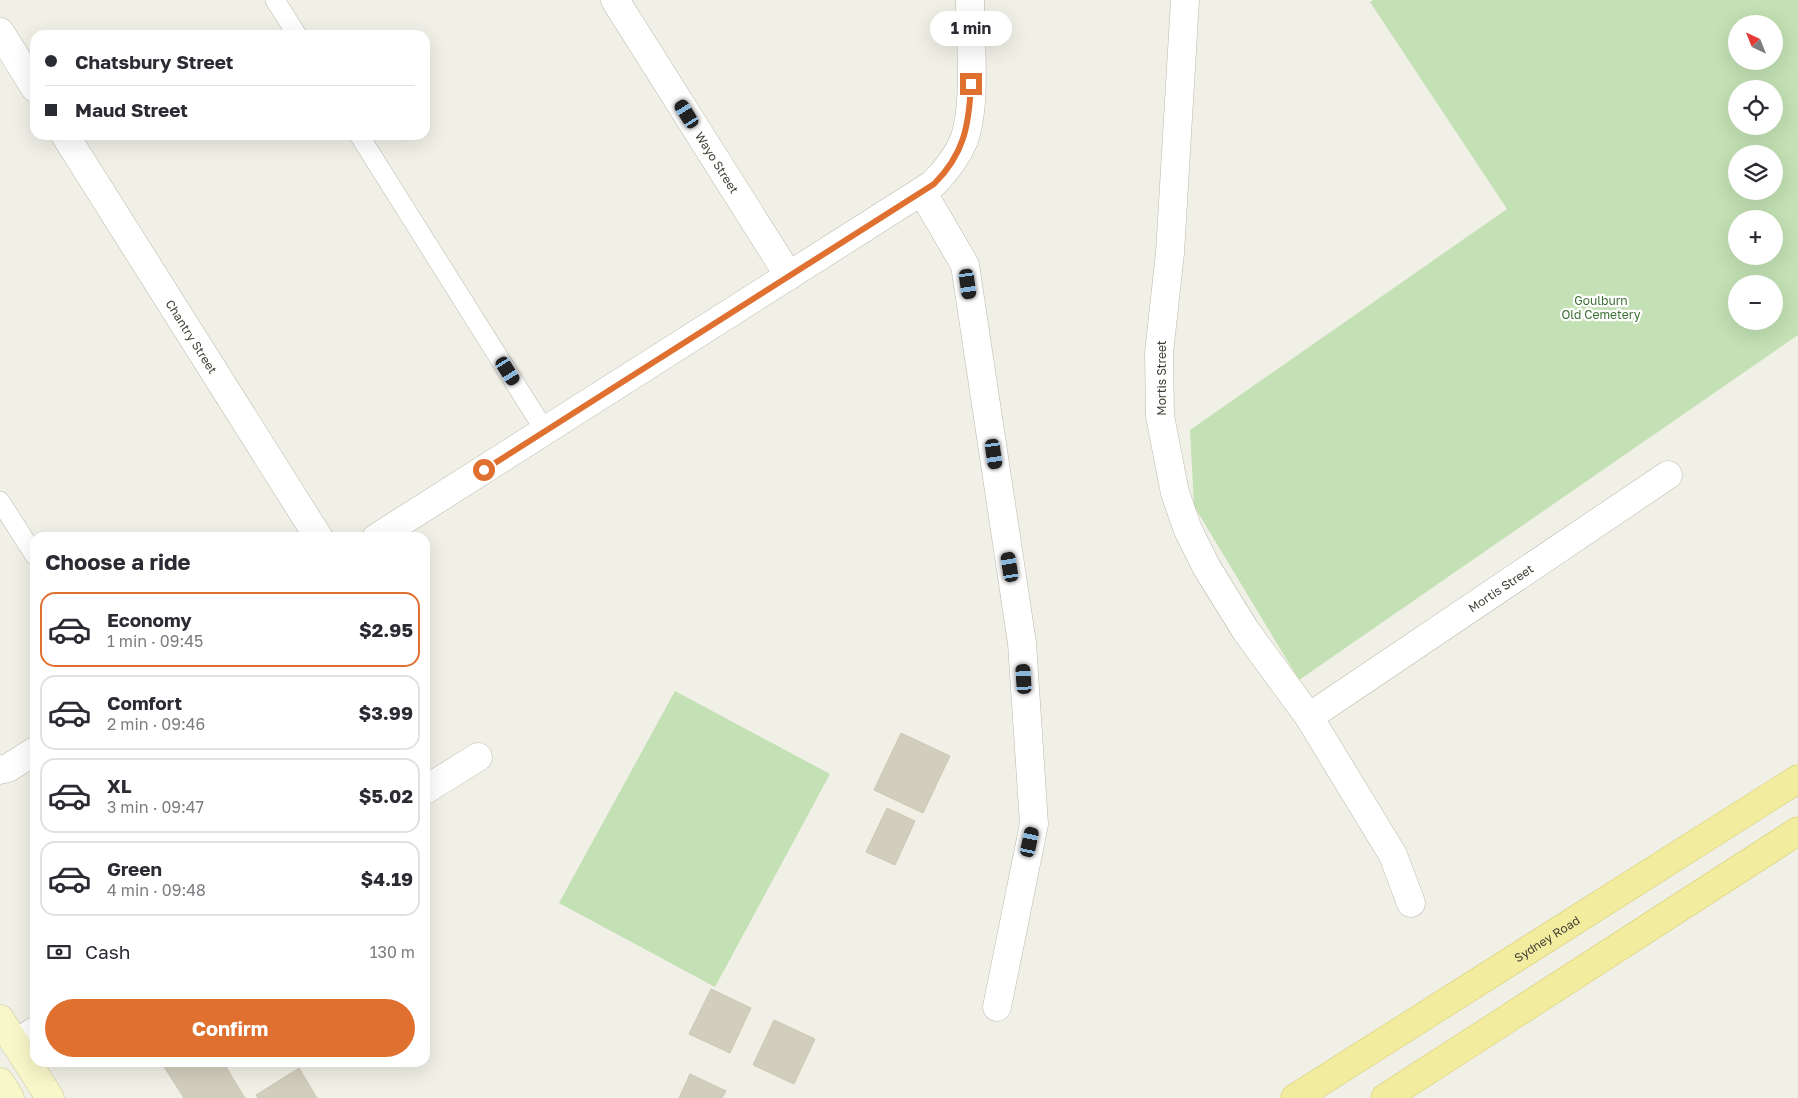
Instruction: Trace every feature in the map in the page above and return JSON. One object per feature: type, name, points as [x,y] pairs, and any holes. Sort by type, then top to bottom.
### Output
[{"type":"main road","name":"Sydney Road","points":[[1295,1098],[1798,779]]},
{"type":"main road","points":[[1385,1098],[1798,831]]},
{"type":"main road","points":[[0,1019],[25,1038],[30,1050]]},
{"type":"main road","points":[[37,1067],[50,1098]]},
{"type":"main road","points":[[0,1082],[10,1098]]},
{"type":"street","name":"Wayo Street","points":[[615,0],[789,276]]},
{"type":"street","points":[[386,532],[923,193],[943,174],[958,152],[964,138],[970,106],[970,0]]},
{"type":"street","name":"Mortis Street","points":[[1185,0],[1170,252],[1159,353],[1160,416],[1175,492],[1188,530],[1208,568],[1246,631],[1309,717],[1393,855],[1412,903]]},
{"type":"street","points":[[0,32],[30,80]]},
{"type":"street","name":"Chantry Street","points":[[68,140],[315,532]]},
{"type":"street","points":[[923,193],[965,265],[1022,643],[1034,824],[997,1007]]},
{"type":"street","name":"Mortis Street","points":[[1309,717],[1668,475]]},
{"type":"street","points":[[3,772],[30,754]]},
{"type":"street","points":[[430,787],[478,757]]},
{"type":"lane","points":[[275,0],[294,30]]},
{"type":"lane","points":[[363,140],[546,431]]},
{"type":"lane","points":[[0,501],[30,548]]},
{"type":"green space","name":"Goulburn Old Cemetery","points":[[1373,0],[1798,0],[1798,335],[1299,680],[1194,506],[1190,430],[1507,209],[1370,2]]},
{"type":"green space","points":[[675,691],[830,774],[715,987],[559,903]]},
{"type":"building","points":[[901,733],[950,756],[923,813],[874,790]]},
{"type":"building","points":[[887,808],[915,821],[895,865],[866,852]]},
{"type":"building","points":[[711,989],[751,1008],[730,1053],[689,1034]]},
{"type":"building","points":[[774,1020],[815,1039],[794,1084],[753,1065]]},
{"type":"building","points":[[164,1067],[226,1067],[245,1098],[184,1098]]},
{"type":"building","points":[[299,1068],[317,1098],[258,1098],[256,1095]]},
{"type":"building","points":[[690,1074],[726,1091],[722,1098],[679,1098]]},
{"type":"route","points":[[484,470],[923,193],[943,174],[958,152],[968,122],[971,84]]}]
